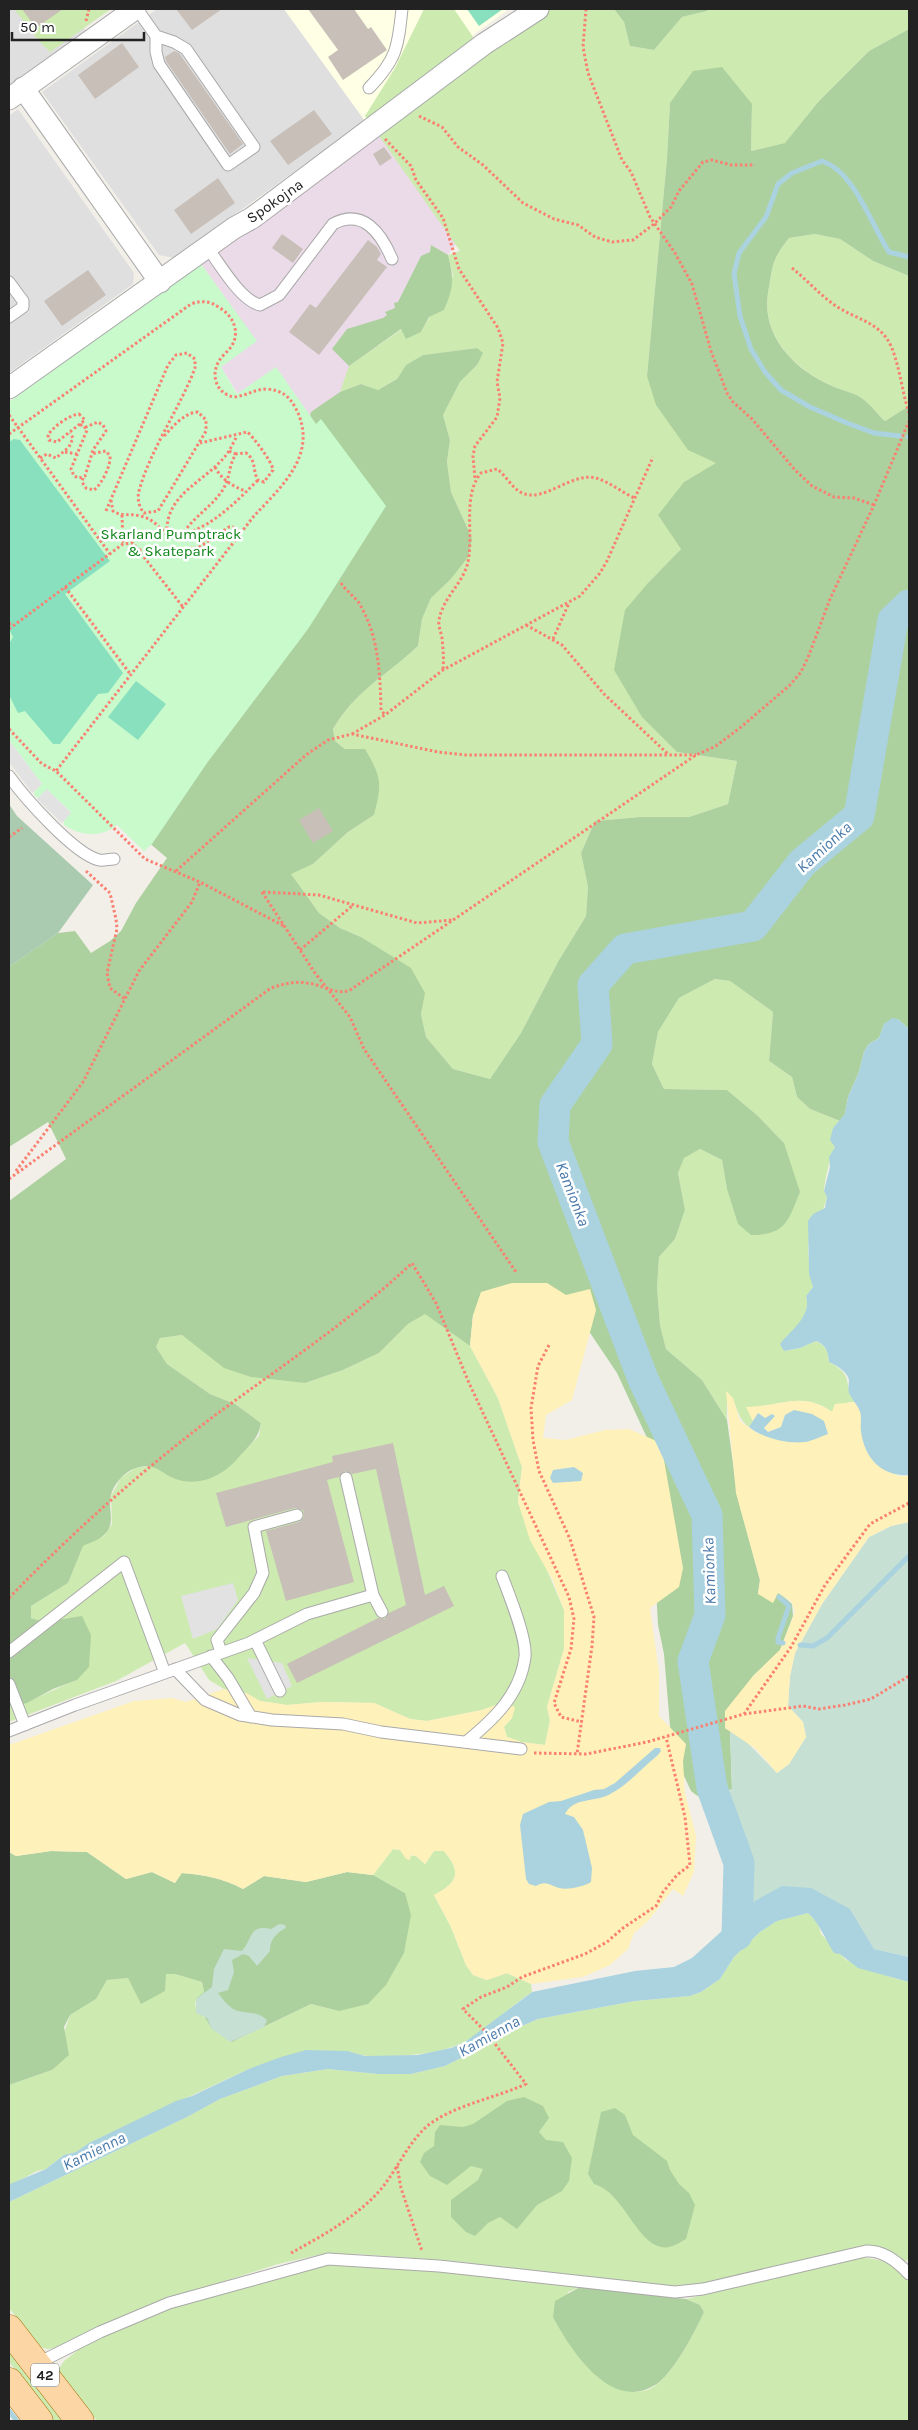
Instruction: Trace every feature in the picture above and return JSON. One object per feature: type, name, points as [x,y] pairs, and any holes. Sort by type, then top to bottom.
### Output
[{"type":"main road","name":"42","points":[[9,2328],[80,2421]]},
{"type":"main road","name":"42","points":[[9,2382],[39,2421]]},
{"type":"street","points":[[136,9],[16,93],[160,282]]},
{"type":"street","name":"Spokojna","points":[[9,388],[260,212],[404,106],[484,44],[538,9]]},
{"type":"lane","points":[[136,9],[156,36],[174,42],[186,49],[254,147],[228,165],[159,64],[156,52],[156,36]]},
{"type":"lane","points":[[369,88],[389,66],[398,48],[402,9]]},
{"type":"lane","points":[[207,248],[244,296],[252,303],[260,305],[278,295],[333,224],[342,219],[353,218],[366,223],[385,242],[392,259]]},
{"type":"lane","points":[[9,282],[23,301],[23,307],[9,317]]},
{"type":"lane","points":[[9,776],[32,805],[84,853],[99,860],[114,859]]},
{"type":"lane","points":[[346,1478],[373,1595],[382,1612]]},
{"type":"lane","points":[[251,1717],[216,1654],[216,1640],[254,1593],[263,1573],[254,1527],[296,1515]]},
{"type":"lane","points":[[9,1652],[124,1562],[170,1671],[205,1700],[240,1715],[251,1717],[343,1724],[381,1732],[521,1750]]},
{"type":"lane","points":[[466,1742],[494,1719],[512,1696],[525,1656],[518,1618],[502,1576]]},
{"type":"lane","points":[[9,1731],[255,1640],[307,1614],[373,1595]]},
{"type":"lane","points":[[255,1640],[280,1691]]},
{"type":"lane","points":[[9,1684],[25,1725]]},
{"type":"lane","points":[[36,2364],[100,2332],[169,2303],[322,2260],[339,2258],[429,2265],[675,2292],[703,2289],[872,2250],[896,2261],[909,2274]]},
{"type":"path","points":[[586,9],[584,47],[588,73],[615,146],[631,172],[654,224],[675,253],[692,284],[711,351],[727,393],[733,402],[752,419],[795,470],[812,486],[834,497],[854,498],[874,505]]},
{"type":"path","points":[[404,106],[427,122],[442,127],[458,147],[483,166],[523,203],[537,211],[578,225],[595,237],[612,242],[633,240],[654,224],[671,207],[679,191],[703,162],[712,160],[731,165],[755,165]]},
{"type":"path","points":[[399,155],[411,166],[416,180],[444,218],[459,270],[498,328],[503,343],[497,382],[500,398],[498,417],[475,446],[473,456],[475,479]]},
{"type":"path","points":[[792,268],[835,306],[874,324],[882,332],[895,358],[902,394],[909,413]]},
{"type":"path","points":[[9,434],[191,304],[201,301],[215,305],[230,316],[236,334],[234,342],[215,370],[218,386],[226,395],[234,397],[255,390],[267,389],[285,395],[297,411],[302,427],[302,448],[291,474],[279,491],[241,533],[56,771]]},
{"type":"path","points":[[106,511],[168,365],[176,355],[187,353],[194,359],[195,368],[163,437],[139,491],[138,501],[144,513],[158,511],[199,443],[207,426],[203,415],[198,412],[182,418],[163,437]]},
{"type":"path","points":[[79,414],[84,417],[85,420],[80,425],[57,442],[52,442],[48,437],[50,431],[72,415],[79,414]]},
{"type":"path","points":[[9,415],[110,554]]},
{"type":"path","points":[[10,1178],[271,988],[286,983],[300,983],[340,992],[350,990],[696,755],[716,746],[741,727],[790,685],[801,672],[830,598],[874,505],[909,421]]},
{"type":"path","points":[[80,425],[86,427],[98,422],[105,428],[106,432],[91,454],[88,472],[82,482],[86,488],[94,490],[110,464],[110,456],[106,451],[91,454]]},
{"type":"path","points":[[83,478],[76,478],[71,472],[87,430],[86,427]]},
{"type":"path","points":[[199,443],[247,432],[253,436],[256,444],[273,463],[273,470],[270,476],[264,482],[258,480],[254,473],[255,465],[253,458],[246,453],[236,454],[229,451]]},
{"type":"path","points":[[40,458],[47,454],[56,458],[65,452],[73,438],[70,433]]},
{"type":"path","points":[[167,536],[166,521],[176,501],[215,467],[229,451],[237,435]]},
{"type":"path","points":[[65,452],[77,454]]},
{"type":"path","points":[[184,532],[193,519],[219,496],[228,482],[232,460],[236,454]]},
{"type":"path","points":[[176,871],[306,754],[328,740],[352,734],[385,715],[443,670],[580,596],[600,573],[652,457]]},
{"type":"path","points":[[215,467],[219,474],[228,482],[237,488],[247,491]]},
{"type":"path","points":[[443,670],[442,636],[439,623],[448,597],[464,577],[471,543],[472,486],[475,479],[481,473],[497,469],[522,494],[530,496],[537,495],[563,483],[595,478],[634,498]]},
{"type":"path","points":[[111,500],[113,511],[122,515],[140,515],[149,519],[167,536],[176,536],[210,522],[225,512],[258,480]]},
{"type":"path","points":[[122,515],[124,544]]},
{"type":"path","points":[[139,550],[198,548],[229,527],[233,527],[241,533]]},
{"type":"path","points":[[9,623],[10,628],[124,544],[133,543],[183,607]]},
{"type":"path","points":[[341,583],[358,602],[373,634],[380,662],[381,710],[385,715]]},
{"type":"path","points":[[65,587],[131,675]]},
{"type":"path","points":[[553,639],[569,603]]},
{"type":"path","points":[[525,625],[562,645],[622,713],[668,755]]},
{"type":"path","points":[[9,729],[42,764],[56,771],[145,859],[200,882],[284,926]]},
{"type":"path","points":[[352,734],[438,752],[466,755],[696,755]]},
{"type":"path","points":[[9,837],[22,828]]},
{"type":"path","points":[[10,1178],[26,1160],[83,1082],[139,971],[192,902],[200,882]]},
{"type":"path","points":[[453,920],[417,923],[352,906],[319,895],[262,892],[300,950],[345,1010],[364,1049],[516,1272]]},
{"type":"path","points":[[110,893],[117,929],[107,973],[110,988],[125,999]]},
{"type":"path","points":[[300,950],[352,906]]},
{"type":"path","points":[[9,1599],[47,1558],[129,1483],[212,1418],[372,1300],[412,1263],[436,1303],[469,1383],[568,1597],[574,1619],[571,1649],[554,1703],[561,1717],[582,1722]]},
{"type":"path","points":[[549,1345],[538,1366],[532,1399],[533,1440],[539,1470],[570,1539],[594,1617],[592,1646],[577,1754]]},
{"type":"path","points":[[744,1714],[791,1647],[826,1585],[870,1524],[909,1503]]},
{"type":"path","points":[[534,1753],[577,1754],[638,1744],[744,1714],[803,1706],[819,1709],[845,1705],[871,1699],[909,1676]]},
{"type":"path","points":[[290,2254],[326,2232],[364,2205],[385,2184],[420,2134],[430,2124],[461,2108],[526,2084],[485,2031],[463,2009],[482,1997],[507,1988],[522,1977],[585,1954],[607,1942],[639,1916],[649,1913],[677,1875],[690,1865],[685,1817],[666,1737]]},
{"type":"path","points":[[397,2166],[411,2221],[429,2265]]},
{"type":"shaded area","points":[[9,9],[70,9],[86,31],[9,85]]},
{"type":"shaded area","points":[[157,9],[284,9],[365,121],[174,258],[159,255],[42,92]]},
{"type":"shaded area","points":[[284,9],[509,9],[477,32],[378,113],[365,121]]},
{"type":"shaded area","points":[[18,109],[134,273],[133,284],[9,373],[9,116]]},
{"type":"shaded area","points":[[385,124],[464,234],[317,424],[238,394],[221,367],[256,341],[201,264]]},
{"type":"shaded area","points":[[9,740],[42,784],[32,793],[9,762]]},
{"type":"shaded area","points":[[47,789],[71,813],[62,823],[37,799]]},
{"type":"shaded area","points":[[9,804],[17,816],[93,885],[58,933],[9,967]]},
{"type":"shaded area","points":[[909,1522],[909,1957],[874,1949],[850,1909],[755,1901],[745,1910],[739,1877],[741,1860],[734,1823],[731,1812],[723,1800],[732,1789],[730,1731],[742,1737],[777,1773],[789,1764],[806,1737],[803,1722],[788,1706],[790,1676],[795,1653],[822,1604],[869,1537],[891,1526]]},
{"type":"shaded area","points":[[233,1583],[238,1600],[217,1629],[193,1639],[181,1596]]},
{"type":"shaded area","points":[[247,1658],[282,1663],[292,1686],[267,1699]]},
{"type":"shaded area","points":[[279,1924],[285,1925],[286,1928],[274,1937],[270,1951],[257,1966],[249,1956],[243,1954],[232,1960],[234,1972],[228,1990],[218,1993],[233,2009],[259,2015],[267,2020],[264,2027],[230,2042],[212,2029],[207,2018],[196,2013],[196,1999],[212,1987],[214,1969],[224,1949],[242,1951],[255,1930],[271,1929]]},
{"type":"green space","points":[[14,9],[111,9],[50,52]]},
{"type":"green space","points":[[424,9],[454,9],[484,53],[541,13],[551,9],[614,9],[624,22],[630,46],[654,50],[682,17],[707,11],[707,9],[909,9],[909,29],[869,51],[819,101],[786,143],[751,151],[752,104],[670,103],[667,158],[647,376],[717,463],[684,482],[681,549],[648,583],[677,752],[737,761],[728,804],[689,817],[640,817],[595,821],[581,853],[588,887],[586,916],[559,960],[521,1033],[490,1079],[453,1069],[426,1037],[421,1014],[424,993],[361,937],[340,928],[319,913],[290,873],[313,864],[348,832],[374,815],[345,749],[335,741],[333,729],[351,704],[418,646],[422,619],[431,598],[450,580],[472,538],[451,492],[447,462],[450,440],[443,415],[460,382],[477,365],[477,348],[423,355],[406,365],[397,379],[378,390],[361,384],[340,392],[349,366],[402,329],[421,332],[453,276],[448,255],[460,251],[365,116],[395,68]]},
{"type":"green space","points":[[467,9],[503,9],[479,26]]},
{"type":"green space","points":[[614,9],[707,9],[707,11],[682,17],[654,50],[630,46],[624,22]]},
{"type":"green space","points":[[909,29],[909,276],[873,261],[840,239],[815,234],[789,238],[779,252],[772,269],[767,309],[775,337],[784,350],[805,371],[832,386],[860,397],[885,421],[909,406],[909,1029],[898,1019],[884,1024],[879,1038],[869,1044],[864,1052],[859,1072],[848,1097],[845,1114],[840,1121],[810,1109],[797,1097],[792,1077],[769,1061],[773,1012],[730,981],[715,979],[679,998],[658,1032],[652,1064],[664,1089],[727,1090],[758,1116],[784,1143],[800,1192],[792,1211],[779,1229],[763,1234],[751,1235],[738,1224],[727,1189],[722,1160],[700,1149],[684,1158],[678,1173],[685,1210],[675,1239],[659,1257],[657,1288],[660,1325],[666,1349],[702,1380],[727,1420],[738,1499],[760,1580],[758,1594],[778,1592],[792,1604],[793,1616],[780,1650],[753,1676],[725,1728],[730,1731],[732,1789],[707,1803],[691,1791],[672,1750],[664,1654],[658,1625],[648,1440],[617,1373],[574,1309],[473,1315],[470,1346],[425,1314],[408,1324],[379,1353],[343,1370],[305,1383],[251,1377],[224,1368],[182,1335],[160,1338],[156,1347],[167,1364],[210,1394],[235,1404],[261,1423],[258,1434],[232,1464],[208,1479],[190,1482],[171,1477],[155,1468],[147,1466],[136,1468],[120,1478],[111,1495],[111,1521],[108,1530],[104,1535],[83,1546],[68,1583],[31,1606],[31,1618],[44,1622],[82,1616],[91,1635],[89,1667],[77,1680],[53,1689],[27,1703],[9,1707],[9,1201],[66,1159],[48,1122],[9,1147],[9,967],[58,933],[75,931],[91,953],[110,941],[121,931],[136,903],[167,858],[147,841],[308,425],[311,412],[340,392],[361,384],[378,390],[397,379],[406,365],[423,355],[477,348],[483,353],[477,365],[460,382],[443,415],[450,440],[447,462],[451,492],[472,538],[468,557],[450,580],[431,598],[422,619],[418,646],[351,704],[333,729],[335,741],[345,749],[365,749],[375,767],[379,788],[374,815],[348,832],[313,864],[291,874],[319,913],[340,928],[361,937],[411,968],[425,993],[421,1014],[426,1037],[453,1069],[490,1079],[521,1033],[559,960],[586,916],[588,887],[581,853],[595,821],[640,817],[689,817],[728,804],[737,761],[677,752],[642,717],[614,670],[625,610],[681,549],[658,515],[684,482],[716,463],[688,450],[656,405],[647,376],[667,158],[670,103],[693,71],[722,67],[752,104],[751,151],[785,143],[819,101],[869,51]]},
{"type":"green space","points":[[815,234],[840,239],[873,261],[909,276],[909,406],[885,421],[863,399],[819,379],[794,361],[784,350],[770,323],[767,309],[768,293],[772,269],[779,252],[789,238]]},
{"type":"green space","points":[[431,245],[448,255],[450,263],[452,283],[444,310],[429,317],[421,332],[406,339],[401,329],[349,366],[332,349],[347,329],[383,318],[387,315],[385,312],[395,308],[394,303],[398,302],[421,256],[430,252]]},
{"type":"green space","name":"Skarland Pumptrack & Skatepark","points":[[201,264],[257,341],[221,367],[237,394],[276,367],[316,424],[321,419],[386,506],[308,629],[207,763],[152,844],[144,851],[117,825],[105,832],[91,834],[70,829],[64,825],[64,821],[71,812],[47,790],[38,798],[34,795],[34,792],[42,784],[9,740],[9,402]]},
{"type":"green space","points":[[14,439],[20,440],[110,561],[65,594],[123,673],[108,693],[98,694],[60,744],[53,744],[25,711],[18,713],[9,695],[9,644],[13,637],[9,629],[9,442]]},
{"type":"green space","points":[[136,681],[166,704],[138,740],[108,717]]},
{"type":"green space","points":[[715,979],[730,981],[773,1012],[769,1061],[792,1077],[797,1097],[810,1109],[840,1121],[833,1128],[835,1147],[825,1181],[824,1191],[827,1197],[808,1245],[813,1287],[806,1296],[807,1307],[802,1319],[786,1337],[785,1351],[800,1348],[816,1341],[822,1345],[827,1352],[829,1362],[838,1367],[846,1377],[851,1396],[855,1402],[849,1402],[832,1412],[821,1405],[801,1401],[747,1407],[753,1421],[749,1427],[742,1419],[731,1396],[727,1392],[727,1420],[702,1380],[666,1349],[660,1325],[657,1288],[659,1257],[675,1239],[685,1210],[678,1173],[683,1158],[700,1149],[722,1160],[727,1189],[784,1143],[758,1116],[727,1090],[664,1089],[652,1064],[658,1032],[679,998]]},
{"type":"green space","points":[[426,1313],[470,1346],[498,1398],[522,1467],[518,1502],[564,1610],[564,1649],[547,1707],[550,1720],[545,1745],[521,1742],[507,1737],[504,1727],[512,1718],[502,1703],[482,1710],[427,1721],[410,1719],[374,1703],[322,1702],[287,1705],[260,1701],[246,1693],[224,1689],[209,1680],[185,1643],[116,1681],[9,1722],[9,1707],[35,1699],[77,1680],[44,1622],[31,1618],[31,1606],[68,1583],[83,1545],[104,1536],[112,1524],[111,1496],[121,1478],[135,1468],[152,1466],[172,1477],[246,1449],[259,1436],[261,1423],[235,1404],[210,1394],[167,1364],[156,1347],[160,1338],[182,1335],[201,1348],[281,1379],[305,1383],[343,1370],[379,1353],[408,1324]]},
{"type":"green space","points":[[393,1849],[400,1850],[405,1855],[416,1856],[425,1864],[434,1851],[444,1851],[450,1858],[455,1876],[448,1886],[434,1895],[451,1927],[466,1965],[473,1975],[487,1980],[507,1973],[531,1984],[532,1992],[473,2037],[445,2049],[385,2057],[335,2052],[251,2068],[89,2143],[76,2152],[64,2155],[46,2169],[37,2171],[9,2186],[9,2085],[52,2070],[70,2015],[96,1999],[107,1980],[175,1974],[202,1982],[204,1992],[195,2003],[197,2014],[204,2017],[211,2028],[219,2034],[237,2040],[311,2004],[339,2011],[405,1893],[373,1875]]},
{"type":"green space","points":[[51,1851],[87,1852],[126,1879],[152,1872],[175,1883],[181,1873],[214,1878],[243,1889],[264,1876],[306,1882],[347,1872],[373,1875],[405,1893],[411,1915],[404,1953],[386,1985],[368,2004],[339,2011],[311,2004],[232,2042],[212,2029],[204,2016],[196,2013],[196,1999],[204,1992],[202,1982],[175,1974],[166,1974],[165,1991],[141,2004],[128,1978],[107,1980],[96,1999],[70,2015],[64,2027],[69,2055],[52,2070],[9,2085],[9,1852],[16,1856]]},
{"type":"green space","points":[[808,1913],[818,1923],[821,1934],[846,1960],[890,1977],[909,1982],[909,2260],[902,2262],[880,2249],[714,2283],[670,2288],[454,2261],[357,2254],[323,2254],[278,2264],[210,2286],[57,2348],[47,2349],[40,2347],[9,2308],[9,2202],[187,2117],[220,2099],[282,2076],[328,2069],[378,2074],[411,2074],[445,2066],[499,2039],[508,2032],[538,2019],[635,2001],[690,1996],[701,1992],[720,1979],[734,1957],[760,1932],[777,1921]]},
{"type":"green space","points":[[524,2097],[543,2106],[549,2118],[539,2132],[546,2140],[563,2142],[572,2158],[569,2181],[562,2191],[537,2205],[517,2229],[500,2217],[488,2223],[475,2236],[466,2232],[451,2217],[451,2200],[478,2180],[483,2169],[471,2166],[447,2185],[430,2176],[420,2162],[424,2153],[434,2146],[435,2132],[440,2125],[463,2127],[473,2124],[507,2101]]},
{"type":"green space","points":[[615,2108],[625,2115],[633,2135],[667,2161],[670,2170],[679,2184],[689,2193],[695,2205],[686,2239],[674,2245],[661,2247],[652,2243],[636,2227],[613,2197],[604,2189],[594,2184],[588,2174],[601,2112]]},
{"type":"green space","points":[[859,2258],[875,2259],[887,2263],[893,2266],[909,2282],[909,2421],[97,2421],[58,2370],[64,2361],[82,2347],[148,2316],[278,2274],[323,2265],[372,2265],[580,2287],[568,2292],[561,2331],[570,2343],[634,2392],[640,2392],[654,2387],[670,2371],[690,2340],[704,2312],[700,2305],[686,2299]]},
{"type":"green space","points":[[580,2287],[686,2299],[700,2305],[704,2312],[683,2352],[662,2380],[639,2391],[623,2391],[608,2384],[594,2374],[570,2345],[553,2317],[555,2301]]},
{"type":"green space","points":[[9,2349],[64,2421],[54,2421],[9,2362]]},
{"type":"sand","points":[[512,1283],[547,1283],[566,1295],[590,1289],[596,1310],[572,1400],[546,1415],[543,1438],[566,1440],[605,1430],[629,1429],[661,1443],[683,1568],[679,1587],[650,1608],[659,1672],[659,1716],[686,1744],[683,1761],[685,1793],[696,1836],[694,1872],[683,1896],[673,1889],[648,1921],[634,1933],[628,1949],[610,1965],[583,1977],[531,1984],[507,1973],[487,1980],[473,1975],[466,1965],[451,1927],[434,1895],[448,1886],[455,1876],[450,1858],[444,1851],[434,1851],[425,1864],[416,1856],[411,1855],[410,1860],[406,1859],[400,1850],[393,1849],[373,1875],[347,1872],[306,1882],[264,1876],[243,1889],[214,1878],[182,1873],[175,1883],[152,1872],[126,1879],[87,1852],[51,1851],[16,1856],[9,1852],[9,1745],[134,1701],[172,1698],[186,1702],[224,1689],[246,1693],[260,1701],[287,1705],[322,1702],[374,1703],[410,1719],[427,1721],[482,1710],[502,1703],[515,1707],[512,1718],[504,1727],[507,1737],[521,1742],[545,1745],[550,1720],[547,1707],[564,1649],[564,1610],[553,1581],[530,1540],[518,1502],[522,1467],[498,1398],[470,1346],[473,1315],[481,1292]]},
{"type":"sand","points":[[726,1391],[733,1398],[740,1421],[757,1433],[806,1442],[828,1433],[785,1415],[781,1427],[768,1432],[764,1428],[765,1418],[759,1413],[753,1421],[746,1407],[801,1401],[821,1405],[832,1412],[835,1404],[855,1402],[861,1413],[861,1432],[898,1476],[909,1476],[909,1522],[891,1526],[869,1537],[822,1604],[795,1653],[790,1676],[788,1706],[803,1722],[806,1737],[789,1764],[777,1773],[756,1749],[725,1728],[725,1711],[753,1676],[780,1650],[795,1612],[791,1601],[778,1593],[773,1603],[758,1594],[760,1580],[736,1493]]},
{"type":"water","points":[[892,1018],[898,1019],[909,1029],[909,1475],[891,1473],[876,1464],[870,1457],[863,1441],[860,1412],[849,1393],[848,1377],[841,1369],[829,1362],[824,1347],[816,1341],[800,1348],[784,1351],[780,1344],[803,1316],[806,1310],[806,1296],[813,1287],[809,1274],[808,1221],[813,1214],[825,1208],[827,1197],[824,1191],[830,1167],[829,1157],[835,1147],[830,1140],[833,1128],[845,1114],[848,1097],[859,1072],[864,1052],[869,1044],[879,1038],[884,1024]]},
{"type":"water","points":[[794,1410],[812,1414],[824,1421],[828,1434],[808,1441],[791,1442],[768,1437],[749,1427],[758,1413],[765,1418],[772,1414],[775,1416],[764,1428],[768,1432],[781,1427],[785,1415]]},
{"type":"water","points":[[574,1467],[583,1473],[581,1481],[553,1483],[550,1478],[553,1470]]},
{"type":"water","points":[[655,1748],[660,1748],[661,1751],[658,1755],[620,1788],[601,1798],[573,1805],[565,1814],[574,1817],[583,1830],[592,1868],[591,1882],[580,1887],[567,1889],[545,1883],[536,1886],[529,1884],[526,1879],[520,1825],[523,1814],[549,1802],[561,1801],[594,1790],[604,1789],[615,1783]]},
{"type":"water","name":"Kamienna","points":[[782,1886],[811,1888],[850,1909],[874,1949],[909,1957],[909,1982],[858,1968],[840,1954],[834,1953],[819,1927],[808,1913],[777,1921],[760,1932],[734,1957],[720,1979],[701,1992],[690,1996],[635,2001],[538,2019],[508,2032],[499,2039],[445,2066],[411,2074],[378,2074],[328,2069],[282,2076],[220,2099],[187,2117],[9,2202],[10,2184],[46,2169],[64,2155],[76,2152],[89,2143],[176,2101],[192,2096],[251,2068],[281,2057],[306,2050],[347,2051],[365,2056],[418,2055],[451,2048],[465,2042],[532,1992],[635,1971],[674,1967],[692,1958],[755,1901]]},
{"type":"building","points":[[22,9],[63,9],[36,28]]},
{"type":"building","points":[[176,9],[222,9],[192,30]]},
{"type":"building","points":[[308,9],[354,9],[368,29],[371,27],[387,50],[343,80],[328,57],[338,50]]},
{"type":"building","points":[[122,43],[139,67],[95,99],[78,75]]},
{"type":"building","points":[[174,51],[179,53],[243,144],[230,154],[166,61],[165,57]]},
{"type":"building","points":[[314,110],[332,134],[288,165],[270,141]]},
{"type":"building","points":[[384,147],[392,158],[380,166],[373,154]]},
{"type":"building","points":[[218,178],[235,203],[191,234],[174,210]]},
{"type":"building","points":[[282,234],[303,249],[293,263],[272,248]]},
{"type":"building","points":[[368,240],[377,247],[381,254],[377,260],[387,267],[319,355],[289,332],[310,304],[316,308]]},
{"type":"building","points":[[88,270],[106,295],[62,326],[44,301]]},
{"type":"building","points":[[319,808],[333,831],[313,843],[299,820]]},
{"type":"building","points":[[393,1443],[425,1595],[444,1586],[454,1606],[297,1683],[287,1664],[378,1618],[385,1619],[389,1613],[406,1605],[376,1469],[352,1474],[345,1471],[339,1477],[327,1480],[354,1582],[286,1601],[266,1531],[299,1522],[304,1517],[303,1510],[295,1508],[226,1527],[216,1493],[333,1462],[332,1456]]},
{"type":"waterway","points":[[900,436],[874,433],[847,423],[810,407],[781,390],[765,372],[751,349],[740,316],[734,274],[739,253],[766,217],[778,184],[792,173],[822,161],[834,167],[853,187],[889,252],[909,257]]},
{"type":"waterway","name":"Kamionka","points":[[737,1935],[739,1863],[712,1788],[693,1661],[710,1615],[707,1515],[643,1379],[553,1142],[555,1105],[597,1044],[593,985],[625,949],[753,926],[802,863],[859,816],[893,620],[909,605]]},
{"type":"waterway","points":[[800,1645],[813,1646],[827,1638],[909,1556]]},
{"type":"waterway","points":[[779,1597],[789,1606],[778,1638],[778,1642],[783,1643]]},
{"type":"waterway","points":[[9,2411],[17,2421]]}]
